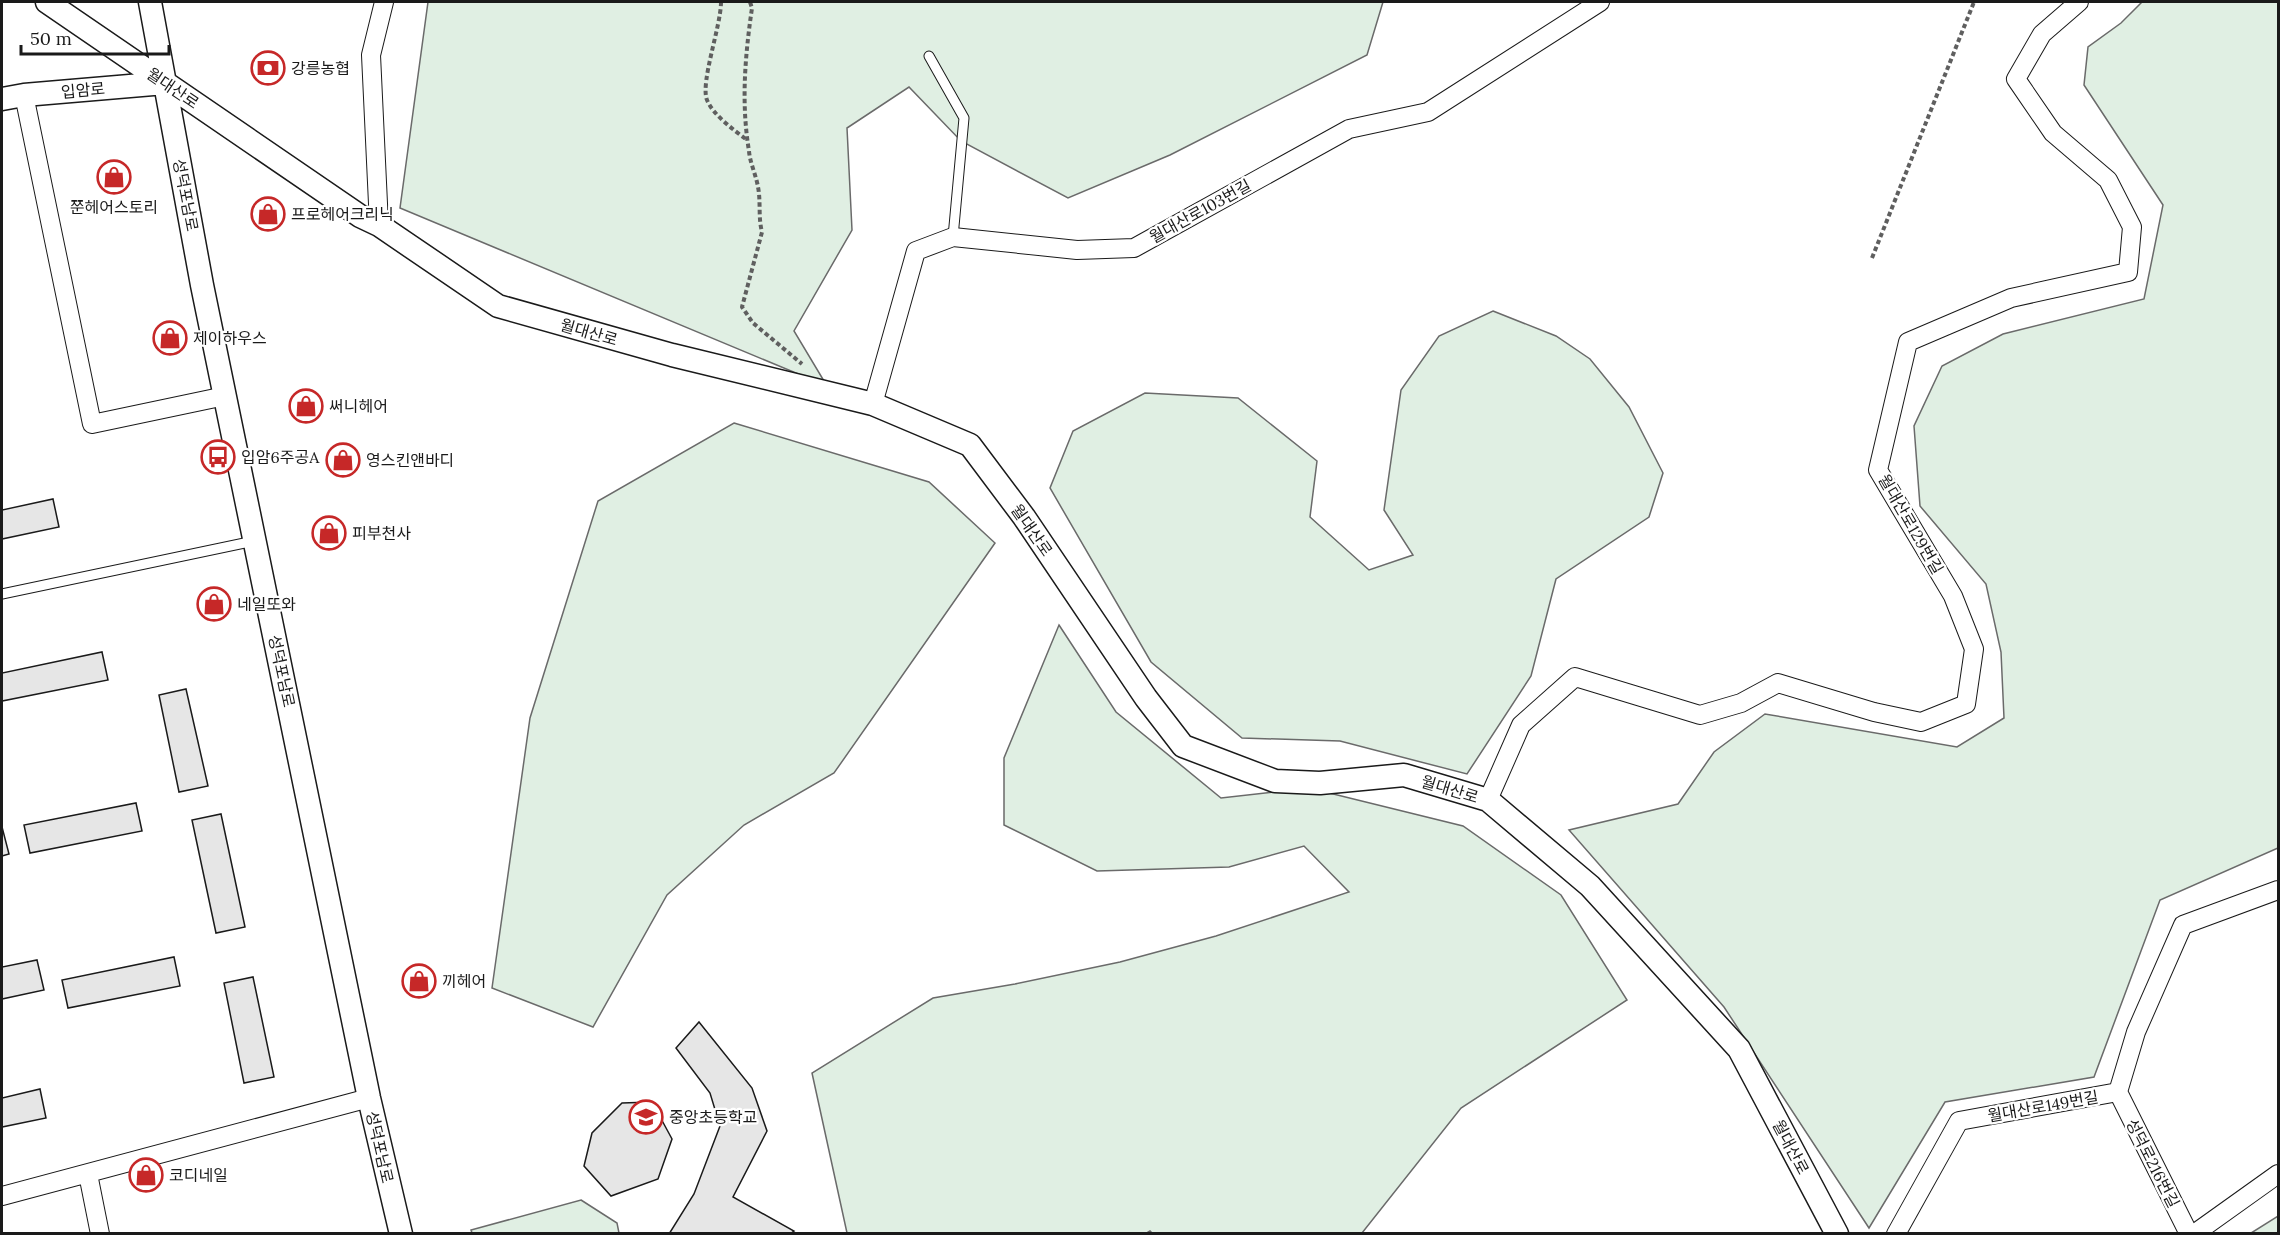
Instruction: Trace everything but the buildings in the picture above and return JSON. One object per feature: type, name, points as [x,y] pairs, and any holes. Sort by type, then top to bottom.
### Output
[{"type":"street","name":"월대산로","points":[[47,2],[360,216],[379,225],[498,306],[672,356],[873,404],[970,445],[1024,517],[1146,698],[1183,746],[1275,781],[1320,783],[1404,775],[1488,800],[1590,886],[1739,1049],[1837,1233]]},
{"type":"street","name":"성덕포남로","points":[[150,2],[225,396],[369,1098],[401,1233]]},
{"type":"street","points":[[379,225],[371,55],[384,2]]},
{"type":"street","name":"월대산로103번길","points":[[873,404],[916,251],[953,237],[1077,250],[1134,248],[1349,129],[1428,112],[1600,2]]},
{"type":"street","name":"월대산로129번길","points":[[1488,800],[1521,725],[1575,677],[1700,715],[1741,703],[1778,683],[1874,712],[1921,722],[1966,704],[1974,649],[1953,596],[1878,470],[1908,342],[2011,298],[2128,272],[2132,226],[2108,180],[2053,133],[2016,79],[2042,34],[2079,2]]},
{"type":"street","name":"입암로","points":[[2,99],[24,94],[165,83]]},
{"type":"street","points":[[24,94],[92,423],[225,396]]},
{"type":"street","name":"월대산로149번길","points":[[1896,1233],[1959,1121],[2118,1092],[2136,1032],[2183,925],[2278,890]]},
{"type":"street","name":"성덕로216번길","points":[[2118,1092],[2191,1233],[2278,1174]]},
{"type":"street","points":[[2,1196],[369,1098]]},
{"type":"street","points":[[88,1174],[100,1233]]},
{"type":"lane","points":[[929,56],[964,118],[953,237]]},
{"type":"lane","points":[[2,594],[255,541]]},
{"type":"path","points":[[721,2],[719,26],[705,80],[705,94],[707,102],[714,110],[748,140]]},
{"type":"path","points":[[750,2],[752,8],[744,78],[749,153],[758,187],[759,220],[762,232],[742,307],[753,323],[788,354],[815,373],[823,392]]},
{"type":"path","points":[[1872,258],[1974,2]]},
{"type":"green space","points":[[428,2],[1383,2],[1367,55],[1170,155],[1068,198],[961,141],[909,87],[847,128],[852,230],[794,331],[827,386],[400,208]]},
{"type":"green space","points":[[2142,2],[2278,2],[2278,848],[2160,900],[2094,1077],[1945,1102],[1869,1228],[1724,1007],[1569,830],[1678,804],[1714,752],[1765,714],[1957,747],[2004,718],[2001,652],[1986,584],[1920,506],[1914,426],[1942,366],[2003,334],[2144,299],[2163,205],[2084,85],[2088,47],[2121,23]]},
{"type":"green space","points":[[1493,311],[1556,336],[1590,359],[1629,407],[1663,473],[1649,517],[1556,579],[1531,676],[1467,774],[1340,741],[1242,738],[1151,662],[1050,488],[1073,431],[1145,393],[1238,398],[1317,461],[1310,517],[1369,570],[1413,555],[1384,510],[1401,390],[1439,336]]},
{"type":"green space","points":[[734,423],[929,482],[995,543],[834,773],[744,825],[667,895],[593,1027],[492,988],[530,718],[598,501]]},
{"type":"green space","points":[[1059,625],[1116,712],[1221,798],[1309,788],[1463,826],[1561,895],[1627,1000],[1461,1108],[1362,1233],[1153,1234],[1150,1231],[1145,1234],[847,1233],[812,1073],[933,998],[1120,962],[1216,936],[1349,892],[1304,846],[1229,867],[1097,871],[1004,825],[1004,758]]},
{"type":"green space","points":[[581,1200],[617,1223],[619,1233],[472,1233],[471,1230]]},
{"type":"green space","points":[[2278,1216],[2278,1233],[2251,1233]]},
{"type":"place","name":"강릉농협","points":[[268,68]]},
{"type":"place","name":"쭌헤어스토리","points":[[114,177]]},
{"type":"place","name":"프로헤어크리닉","points":[[268,214]]},
{"type":"place","name":"제이하우스","points":[[170,338]]},
{"type":"place","name":"써니헤어","points":[[306,406]]},
{"type":"place","name":"입암6주공A","points":[[218,457]]},
{"type":"place","name":"영스킨앤바디","points":[[343,460]]},
{"type":"place","name":"피부천사","points":[[329,533]]},
{"type":"place","name":"네일또와","points":[[214,604]]},
{"type":"place","name":"끼헤어","points":[[419,981]]},
{"type":"place","name":"중앙초등학교","points":[[646,1117]]},
{"type":"place","name":"코디네일","points":[[146,1175]]}]
